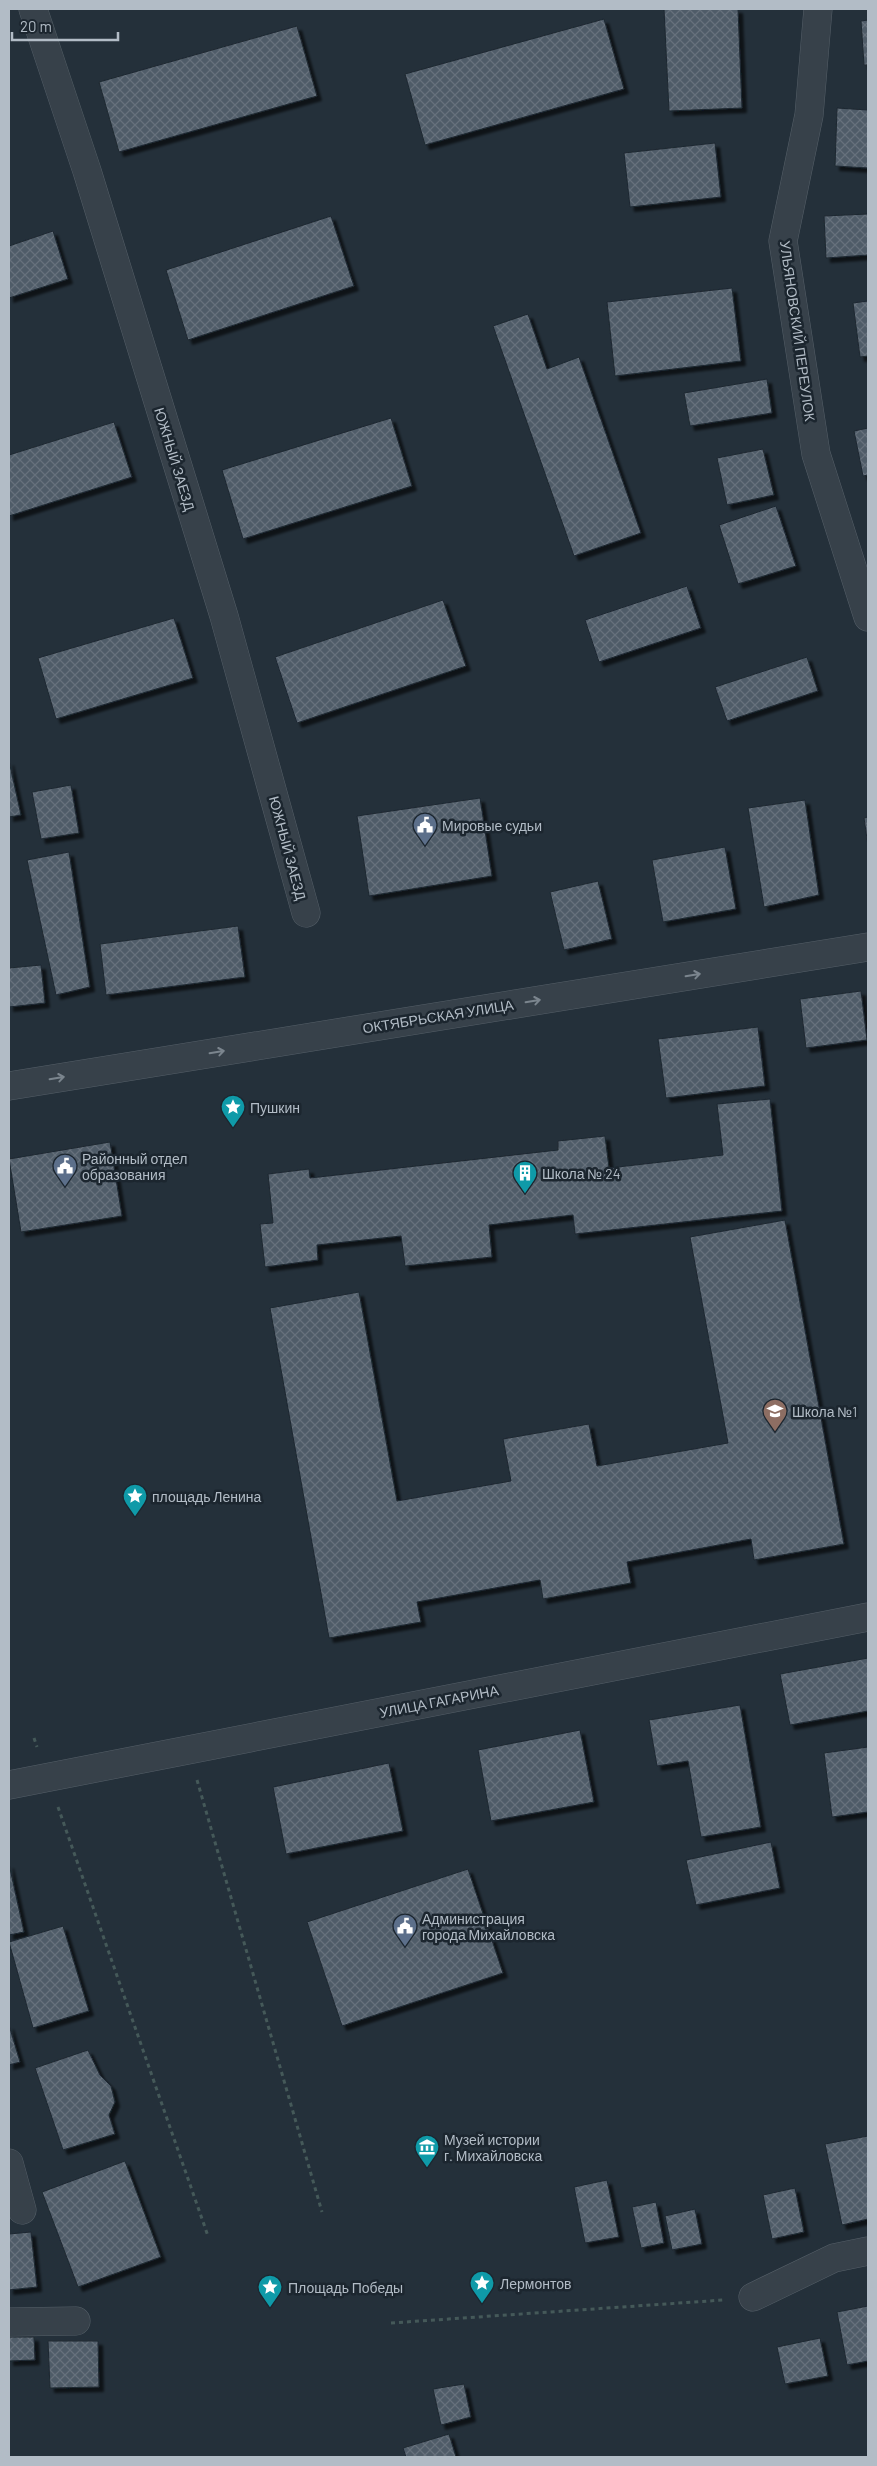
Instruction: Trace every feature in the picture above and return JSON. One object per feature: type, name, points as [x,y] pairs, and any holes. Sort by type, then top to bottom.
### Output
[{"type":"street","name":"ЮЖНЫЙ ЗАЕЗД","points":[[33,9],[86,171],[224,616],[306,914]]},
{"type":"street","name":"УЛЬЯНОВСКИЙ ПЕРЕУЛОК","points":[[818,9],[809,115],[783,241],[816,454],[868,617]]},
{"type":"street","name":"ОКТЯБРЬСКАЯ УЛИЦА","points":[[9,1086],[868,947]]},
{"type":"street","name":"УЛИЦА ГАГАРИНА","points":[[9,1785],[868,1617]]},
{"type":"street","points":[[9,2163],[22,2210]]},
{"type":"street","points":[[753,2298],[834,2258],[868,2251]]},
{"type":"street","points":[[9,2322],[76,2321]]},
{"type":"path","points":[[34,1738],[208,2236]]},
{"type":"path","points":[[189,1750],[322,2212]]},
{"type":"path","points":[[391,2323],[753,2298]]},
{"type":"building","points":[[664,9],[738,9],[742,108],[669,111]]},
{"type":"building","points":[[604,19],[624,89],[425,145],[405,74]]},
{"type":"building","points":[[868,20],[868,65],[864,65],[861,21]]},
{"type":"building","points":[[297,26],[317,96],[119,152],[99,82]]},
{"type":"building","points":[[837,108],[868,110],[868,168],[835,166]]},
{"type":"building","points":[[715,143],[721,197],[630,207],[624,153]]},
{"type":"building","points":[[868,214],[868,255],[826,258],[824,216]]},
{"type":"building","points":[[331,216],[354,286],[188,340],[166,270]]},
{"type":"building","points":[[53,231],[68,279],[9,298],[9,246]]},
{"type":"building","points":[[732,288],[741,361],[615,376],[607,302]]},
{"type":"building","points":[[868,301],[868,356],[860,357],[853,303]]},
{"type":"building","points":[[528,314],[547,369],[579,357],[641,533],[574,556],[493,326]]},
{"type":"building","points":[[767,379],[772,413],[690,426],[684,393]]},
{"type":"building","points":[[391,418],[412,486],[243,539],[222,470]]},
{"type":"building","points":[[114,422],[132,477],[9,516],[9,455]]},
{"type":"building","points":[[868,428],[868,475],[863,476],[854,431]]},
{"type":"building","points":[[763,449],[774,495],[727,505],[717,458]]},
{"type":"building","points":[[776,506],[796,566],[738,584],[719,525]]},
{"type":"building","points":[[687,586],[701,628],[599,662],[585,620]]},
{"type":"building","points":[[443,600],[466,666],[297,723],[275,657]]},
{"type":"building","points":[[174,618],[193,678],[56,719],[38,658]]},
{"type":"building","points":[[807,657],[818,691],[727,721],[715,687]]},
{"type":"building","points":[[9,761],[21,815],[9,817]]},
{"type":"building","points":[[71,785],[79,833],[41,839],[32,792]]},
{"type":"building","name":"Мировые судьи","points":[[480,798],[492,876],[369,896],[357,816]]},
{"type":"building","points":[[805,800],[819,895],[764,907],[748,808]]},
{"type":"building","points":[[868,817],[868,846],[864,818]]},
{"type":"building","points":[[725,847],[736,909],[663,922],[652,860]]},
{"type":"building","points":[[69,852],[90,987],[56,995],[27,860]]},
{"type":"building","points":[[598,881],[612,939],[564,950],[550,892]]},
{"type":"building","points":[[238,926],[245,977],[106,995],[100,944]]},
{"type":"building","points":[[41,965],[45,1003],[9,1007],[9,968]]},
{"type":"building","points":[[861,991],[867,1040],[806,1048],[800,999]]},
{"type":"building","points":[[758,1027],[765,1086],[666,1098],[658,1039]]},
{"type":"building","name":"Школа № 24","points":[[770,1099],[782,1211],[575,1234],[573,1215],[489,1225],[492,1257],[405,1266],[401,1236],[317,1245],[318,1260],[265,1267],[260,1224],[273,1223],[268,1174],[309,1169],[310,1178],[558,1150],[558,1141],[605,1136],[609,1168],[723,1155],[717,1104]]},
{"type":"building","name":"Районный отдел образования","points":[[110,1142],[122,1216],[21,1232],[9,1159]]},
{"type":"building","name":"Школа №1","points":[[785,1220],[844,1544],[754,1560],[751,1539],[627,1562],[631,1583],[543,1599],[540,1580],[417,1602],[421,1622],[329,1638],[270,1308],[359,1292],[397,1501],[511,1481],[503,1439],[589,1424],[597,1466],[728,1443],[690,1237]]},
{"type":"building","points":[[868,1658],[868,1711],[790,1725],[780,1674]]},
{"type":"building","points":[[740,1705],[761,1827],[701,1837],[688,1761],[657,1766],[649,1720]]},
{"type":"building","points":[[580,1730],[594,1802],[491,1821],[478,1750]]},
{"type":"building","points":[[868,1747],[868,1812],[832,1817],[824,1753]]},
{"type":"building","points":[[389,1763],[403,1831],[286,1854],[273,1787]]},
{"type":"building","points":[[771,1842],[780,1888],[696,1905],[686,1860]]},
{"type":"building","points":[[9,1864],[24,1932],[9,1935]]},
{"type":"building","name":"Администрация города Михайловска","points":[[468,1869],[503,1973],[342,2026],[307,1922]]},
{"type":"building","points":[[63,1926],[89,2011],[33,2028],[9,1942]]},
{"type":"building","points":[[9,2025],[20,2062],[9,2065]]},
{"type":"building","points":[[88,2050],[100,2075],[111,2086],[115,2102],[109,2115],[115,2134],[63,2150],[35,2068]]},
{"type":"building","points":[[868,2136],[868,2219],[842,2225],[825,2144]]},
{"type":"building","points":[[125,2161],[161,2257],[78,2287],[42,2192]]},
{"type":"building","points":[[607,2180],[619,2237],[585,2243],[574,2187]]},
{"type":"building","points":[[795,2188],[804,2232],[772,2239],[763,2195]]},
{"type":"building","points":[[656,2202],[664,2243],[641,2248],[632,2207]]},
{"type":"building","points":[[695,2209],[702,2244],[672,2250],[665,2216]]},
{"type":"building","points":[[31,2232],[37,2287],[9,2290],[9,2234]]},
{"type":"building","points":[[868,2306],[868,2361],[847,2365],[837,2312]]},
{"type":"building","points":[[9,2337],[34,2337],[35,2360],[9,2361]]},
{"type":"building","points":[[820,2338],[828,2376],[785,2384],[777,2347]]},
{"type":"building","points":[[48,2341],[98,2341],[99,2387],[50,2388]]},
{"type":"building","points":[[464,2384],[471,2417],[441,2425],[433,2389]]},
{"type":"building","points":[[449,2434],[456,2457],[406,2457],[403,2448]]},
{"type":"place","name":"Мировые судьи","points":[[425,846]]},
{"type":"place","name":"Пушкин","points":[[233,1128]]},
{"type":"place","name":"Районный отдел образования","points":[[65,1187]]},
{"type":"place","name":"Школа № 24","points":[[525,1194]]},
{"type":"place","name":"Школа №1","points":[[775,1432]]},
{"type":"place","name":"площадь Ленина","points":[[135,1517]]},
{"type":"place","name":"Администрация города Михайловска","points":[[405,1947]]},
{"type":"place","name":"Музей истории г. Михайловска","points":[[427,2168]]},
{"type":"place","name":"Лермонтов","points":[[482,2304]]},
{"type":"place","name":"Площадь Победы","points":[[270,2308]]}]
